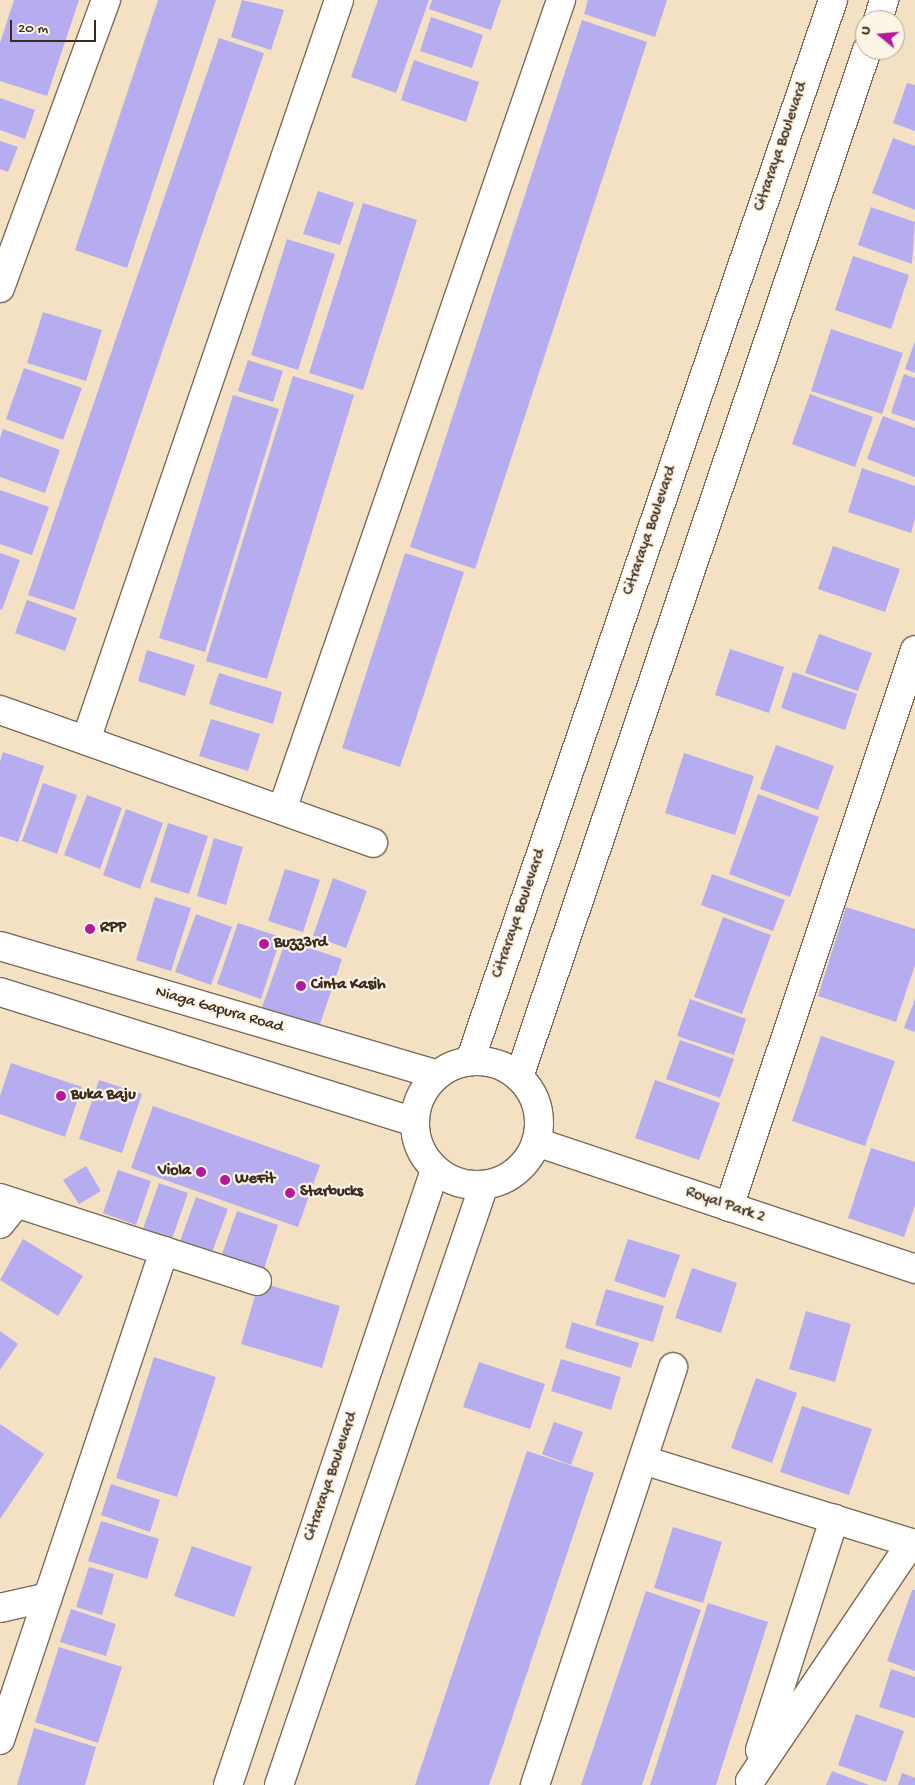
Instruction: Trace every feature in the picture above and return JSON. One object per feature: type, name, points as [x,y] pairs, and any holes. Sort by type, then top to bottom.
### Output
[{"type":"street","points":[[0,288],[106,0]]},
{"type":"street","points":[[86,740],[339,0]]},
{"type":"street","points":[[282,810],[561,0]]},
{"type":"street","name":"Citraraya Boulevard","points":[[470,1061],[833,0]]},
{"type":"street","points":[[518,1077],[864,60]]},
{"type":"street","points":[[729,1207],[915,650]]},
{"type":"street","points":[[0,710],[373,843]]},
{"type":"street","name":"Niaga Gapura Road","points":[[0,946],[437,1075]]},
{"type":"street","points":[[0,992],[415,1122]]},
{"type":"street","points":[[470,1061],[504,1067],[518,1077],[530,1091],[536,1107],[539,1125],[536,1142],[528,1158],[516,1171],[484,1185],[450,1180],[435,1170],[424,1156],[415,1122],[418,1105],[437,1075],[452,1066],[470,1061]]},
{"type":"street","name":"Royal Park 2","points":[[536,1142],[915,1269]]},
{"type":"street","name":"Citraraya Boulevard","points":[[228,1785],[435,1170]]},
{"type":"street","points":[[279,1785],[484,1185]]},
{"type":"street","points":[[5,1209],[164,1251],[257,1281]]},
{"type":"street","points":[[0,1740],[164,1251]]},
{"type":"street","points":[[535,1785],[673,1367]]},
{"type":"street","points":[[643,1460],[913,1544],[749,1783]]},
{"type":"street","points":[[749,1783],[834,1519]]},
{"type":"street","points":[[0,1608],[48,1597]]},
{"type":"building","points":[[14,0],[79,0],[47,96],[0,81],[0,43]]},
{"type":"building","points":[[158,0],[216,0],[127,268],[75,250]]},
{"type":"building","points":[[242,0],[284,10],[271,50],[231,37]]},
{"type":"building","points":[[378,0],[429,0],[396,93],[351,77]]},
{"type":"building","points":[[432,0],[501,0],[491,30],[429,9]]},
{"type":"building","points":[[588,0],[667,0],[655,37],[584,14]]},
{"type":"building","points":[[431,17],[483,35],[472,68],[420,51]]},
{"type":"building","points":[[582,20],[647,42],[475,569],[410,547]]},
{"type":"building","points":[[219,38],[264,53],[74,610],[28,595]]},
{"type":"building","points":[[414,60],[479,82],[466,122],[401,100]]},
{"type":"building","points":[[907,83],[915,85],[915,131],[893,123]]},
{"type":"building","points":[[0,98],[35,110],[25,139],[0,130]]},
{"type":"building","points":[[893,138],[915,146],[915,210],[872,193]]},
{"type":"building","points":[[0,141],[18,147],[8,172],[0,169]]},
{"type":"building","points":[[318,191],[354,203],[340,245],[303,234]]},
{"type":"building","points":[[363,203],[417,220],[363,390],[309,373]]},
{"type":"building","points":[[871,207],[915,222],[912,264],[858,245]]},
{"type":"building","points":[[287,239],[335,254],[298,370],[251,355]]},
{"type":"building","points":[[853,256],[909,275],[891,329],[835,310]]},
{"type":"building","points":[[43,312],[102,330],[86,381],[27,363]]},
{"type":"building","points":[[831,329],[903,353],[882,414],[811,391]]},
{"type":"building","points":[[915,341],[915,373],[905,369]]},
{"type":"building","points":[[248,360],[283,371],[273,402],[238,391]]},
{"type":"building","points":[[24,368],[82,388],[63,440],[6,419]]},
{"type":"building","points":[[904,374],[915,378],[915,421],[891,413]]},
{"type":"building","points":[[293,376],[354,395],[267,679],[206,661]]},
{"type":"building","points":[[810,394],[873,417],[855,467],[792,444]]},
{"type":"building","points":[[233,395],[279,409],[205,652],[159,638]]},
{"type":"building","points":[[883,416],[915,428],[915,477],[867,459]]},
{"type":"building","points":[[3,429],[60,450],[45,493],[0,477],[0,438]]},
{"type":"building","points":[[862,468],[915,486],[915,519],[911,533],[848,512]]},
{"type":"building","points":[[0,490],[49,507],[32,555],[0,544]]},
{"type":"building","points":[[833,546],[900,569],[885,612],[818,589]]},
{"type":"building","points":[[0,553],[20,560],[2,610],[0,609]]},
{"type":"building","points":[[405,553],[464,572],[400,767],[342,748]]},
{"type":"building","points":[[27,600],[77,618],[65,651],[15,633]]},
{"type":"building","points":[[819,634],[872,653],[858,691],[805,673]]},
{"type":"building","points":[[730,649],[784,667],[769,713],[715,695]]},
{"type":"building","points":[[147,650],[195,665],[185,696],[138,681]]},
{"type":"building","points":[[793,672],[857,694],[845,730],[781,708]]},
{"type":"building","points":[[219,673],[282,692],[273,724],[209,704]]},
{"type":"building","points":[[211,719],[260,734],[248,771],[199,756]]},
{"type":"building","points":[[776,745],[834,766],[818,810],[760,789]]},
{"type":"building","points":[[3,752],[44,766],[18,842],[0,836],[0,762]]},
{"type":"building","points":[[684,753],[754,776],[735,835],[665,813]]},
{"type":"building","points":[[43,783],[77,795],[57,854],[22,841]]},
{"type":"building","points":[[758,794],[819,817],[790,897],[729,874]]},
{"type":"building","points":[[87,795],[122,808],[100,869],[64,855]]},
{"type":"building","points":[[126,809],[163,823],[140,889],[103,875]]},
{"type":"building","points":[[168,823],[208,836],[189,894],[150,882]]},
{"type":"building","points":[[214,838],[243,847],[226,905],[197,896]]},
{"type":"building","points":[[285,869],[320,880],[303,932],[268,921]]},
{"type":"building","points":[[712,874],[785,900],[773,931],[701,905]]},
{"type":"building","points":[[333,878],[367,891],[346,948],[313,936]]},
{"type":"building","points":[[155,897],[191,908],[171,971],[136,960]]},
{"type":"building","points":[[846,907],[915,929],[915,965],[896,1022],[818,996]]},
{"type":"building","points":[[196,914],[232,927],[211,985],[175,972]]},
{"type":"building","points":[[723,917],[771,935],[742,1014],[694,997]]},
{"type":"building","points":[[238,923],[281,937],[261,999],[217,984]]},
{"type":"building","name":"Cinta Kasih","points":[[286,940],[342,959],[317,1033],[260,1013]]},
{"type":"building","points":[[690,999],[746,1019],[734,1055],[677,1036]]},
{"type":"building","points":[[915,999],[915,1032],[904,1028]]},
{"type":"building","points":[[821,1036],[895,1061],[865,1146],[792,1121]]},
{"type":"building","points":[[680,1040],[734,1059],[720,1098],[666,1079]]},
{"type":"building","points":[[11,1063],[82,1087],[65,1137],[0,1114],[0,1096]]},
{"type":"building","points":[[99,1080],[142,1094],[122,1153],[79,1139]]},
{"type":"building","points":[[655,1080],[720,1103],[699,1160],[635,1138]]},
{"type":"building","points":[[153,1106],[320,1165],[298,1227],[131,1168]]},
{"type":"building","points":[[871,1148],[915,1162],[915,1205],[904,1237],[848,1218]]},
{"type":"building","points":[[86,1166],[101,1191],[79,1204],[63,1180]]},
{"type":"building","points":[[118,1170],[151,1181],[136,1225],[103,1213]]},
{"type":"building","points":[[159,1183],[188,1193],[172,1239],[143,1229]]},
{"type":"building","points":[[196,1197],[228,1209],[211,1255],[179,1244]]},
{"type":"building","points":[[237,1211],[278,1225],[263,1272],[221,1257]]},
{"type":"building","points":[[23,1239],[83,1276],[58,1316],[0,1280]]},
{"type":"building","points":[[628,1239],[680,1255],[665,1298],[614,1281]]},
{"type":"building","points":[[692,1268],[737,1283],[721,1333],[675,1318]]},
{"type":"building","points":[[259,1282],[340,1306],[322,1368],[241,1344]]},
{"type":"building","points":[[606,1289],[664,1306],[653,1342],[595,1325]]},
{"type":"building","points":[[806,1311],[851,1324],[835,1382],[789,1369]]},
{"type":"building","points":[[572,1322],[639,1343],[631,1368],[565,1348]]},
{"type":"building","points":[[0,1331],[18,1344],[0,1370]]},
{"type":"building","points":[[154,1357],[216,1377],[177,1497],[116,1478]]},
{"type":"building","points":[[561,1359],[621,1377],[611,1410],[551,1391]]},
{"type":"building","points":[[479,1362],[545,1384],[530,1429],[463,1407]]},
{"type":"building","points":[[756,1378],[797,1393],[772,1463],[731,1448]]},
{"type":"building","points":[[802,1406],[872,1429],[849,1495],[780,1472]]},
{"type":"building","points":[[554,1422],[583,1432],[571,1465],[542,1454]]},
{"type":"building","points":[[0,1424],[44,1454],[0,1519]]},
{"type":"building","points":[[527,1451],[594,1473],[498,1760],[489,1785],[415,1785]]},
{"type":"building","points":[[111,1484],[160,1500],[150,1532],[101,1515]]},
{"type":"building","points":[[101,1521],[159,1539],[147,1579],[88,1561]]},
{"type":"building","points":[[673,1527],[722,1542],[703,1603],[654,1588]]},
{"type":"building","points":[[192,1546],[252,1567],[234,1617],[174,1596]]},
{"type":"building","points":[[89,1567],[114,1574],[102,1615],[76,1607]]},
{"type":"building","points":[[912,1590],[915,1590],[915,1671],[887,1661]]},
{"type":"building","points":[[646,1591],[701,1610],[642,1785],[581,1785]]},
{"type":"building","points":[[708,1603],[768,1622],[716,1785],[650,1785]]},
{"type":"building","points":[[71,1609],[116,1624],[106,1656],[60,1642]]},
{"type":"building","points":[[59,1647],[122,1667],[98,1743],[35,1722]]},
{"type":"building","points":[[891,1669],[915,1677],[915,1718],[879,1707]]},
{"type":"building","points":[[856,1714],[904,1731],[886,1782],[838,1765]]},
{"type":"building","points":[[34,1728],[96,1747],[85,1785],[17,1785]]},
{"type":"building","points":[[832,1771],[869,1785],[826,1785]]},
{"type":"building","points":[[902,1773],[915,1778],[915,1785],[898,1785]]},
{"type":"place","name":"RPP","points":[[90,929]]},
{"type":"place","name":"Buzz3rd","points":[[264,944]]},
{"type":"place","name":"Cinta Kasih","points":[[301,986]]},
{"type":"place","name":"Buka Baju","points":[[61,1096]]},
{"type":"place","name":"Viola","points":[[201,1172]]},
{"type":"place","name":"WeFit","points":[[225,1180]]},
{"type":"place","name":"Starbucks","points":[[290,1193]]}]
